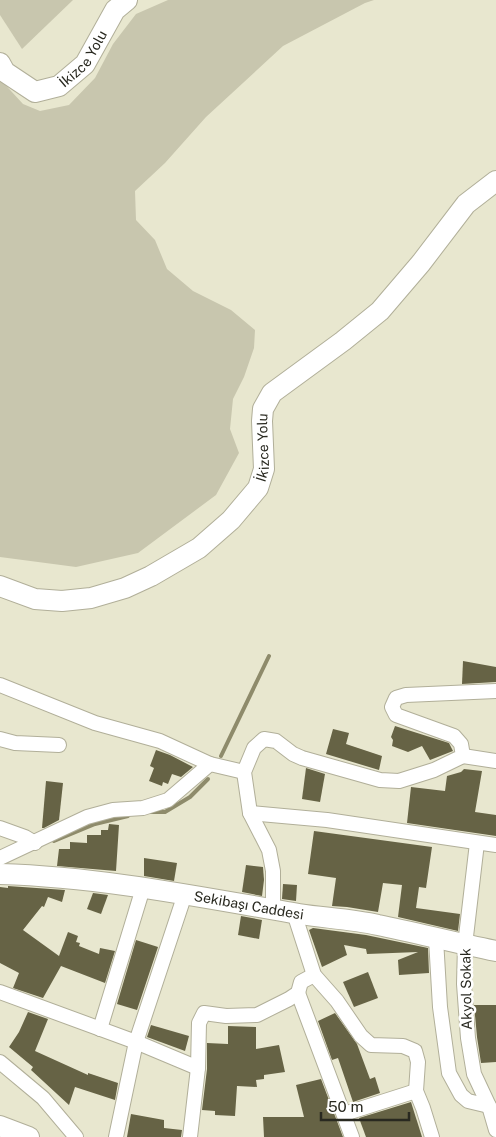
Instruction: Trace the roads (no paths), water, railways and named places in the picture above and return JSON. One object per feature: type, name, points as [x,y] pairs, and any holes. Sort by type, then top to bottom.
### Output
[{"type":"street","name":"İkizce Yolu","points":[[0,64],[5,72],[35,92],[59,86],[85,64],[115,10],[128,0]]},
{"type":"street","name":"İkizce Yolu","points":[[0,586],[35,599],[62,601],[91,598],[126,588],[199,548],[231,520],[258,488],[264,470],[263,409],[272,393],[344,341],[380,311],[421,263],[466,204],[496,181]]},
{"type":"street","points":[[0,685],[95,723],[160,741],[210,764],[244,772]]},
{"type":"street","points":[[463,756],[461,744],[454,736],[396,715],[392,707],[396,698],[406,695],[496,691]]},
{"type":"street","points":[[0,739],[15,743],[59,746]]},
{"type":"street","points":[[273,908],[273,871],[269,850],[250,812],[244,772],[254,748],[264,739],[276,741],[293,754],[302,758],[380,780],[399,781],[434,770],[463,756],[496,760]]},
{"type":"street","points":[[0,858],[87,817],[113,810],[143,808],[168,800],[210,764]]},
{"type":"street","points":[[250,812],[327,820],[496,845]]},
{"type":"street","points":[[0,828],[25,837],[35,843]]},
{"type":"street","name":"Akyol Sokak","points":[[477,843],[465,945],[464,984],[468,1038],[474,1074],[489,1106],[496,1130]]},
{"type":"street","name":"Sekibaşı Caddesi","points":[[0,874],[110,883],[185,894],[294,913],[377,924],[496,951]]},
{"type":"street","points":[[100,1029],[143,888]]},
{"type":"street","points":[[116,1137],[136,1042],[185,894]]},
{"type":"street","points":[[294,913],[314,975],[337,1001],[361,1036],[370,1045],[403,1046],[415,1051],[418,1062],[416,1091],[432,1137]]},
{"type":"street","points":[[436,938],[440,1007],[449,1073],[461,1095],[468,1101],[489,1106]]},
{"type":"street","points":[[314,975],[301,982],[298,993],[352,1137]]},
{"type":"street","points":[[0,992],[136,1042],[198,1068]]},
{"type":"street","points":[[190,1137],[198,1068],[199,1023],[204,1013],[226,1016],[257,1015],[298,993]]},
{"type":"street","points":[[0,1062],[43,1098],[76,1137]]},
{"type":"street","points":[[344,1114],[416,1091]]},
{"type":"street","points":[[0,1126],[29,1137]]},
{"type":"waterway","points":[[221,756],[269,656]]},
{"type":"waterway","points":[[150,812],[165,812],[190,797],[208,779]]},
{"type":"waterway","points":[[54,841],[95,824],[128,816]]}]
